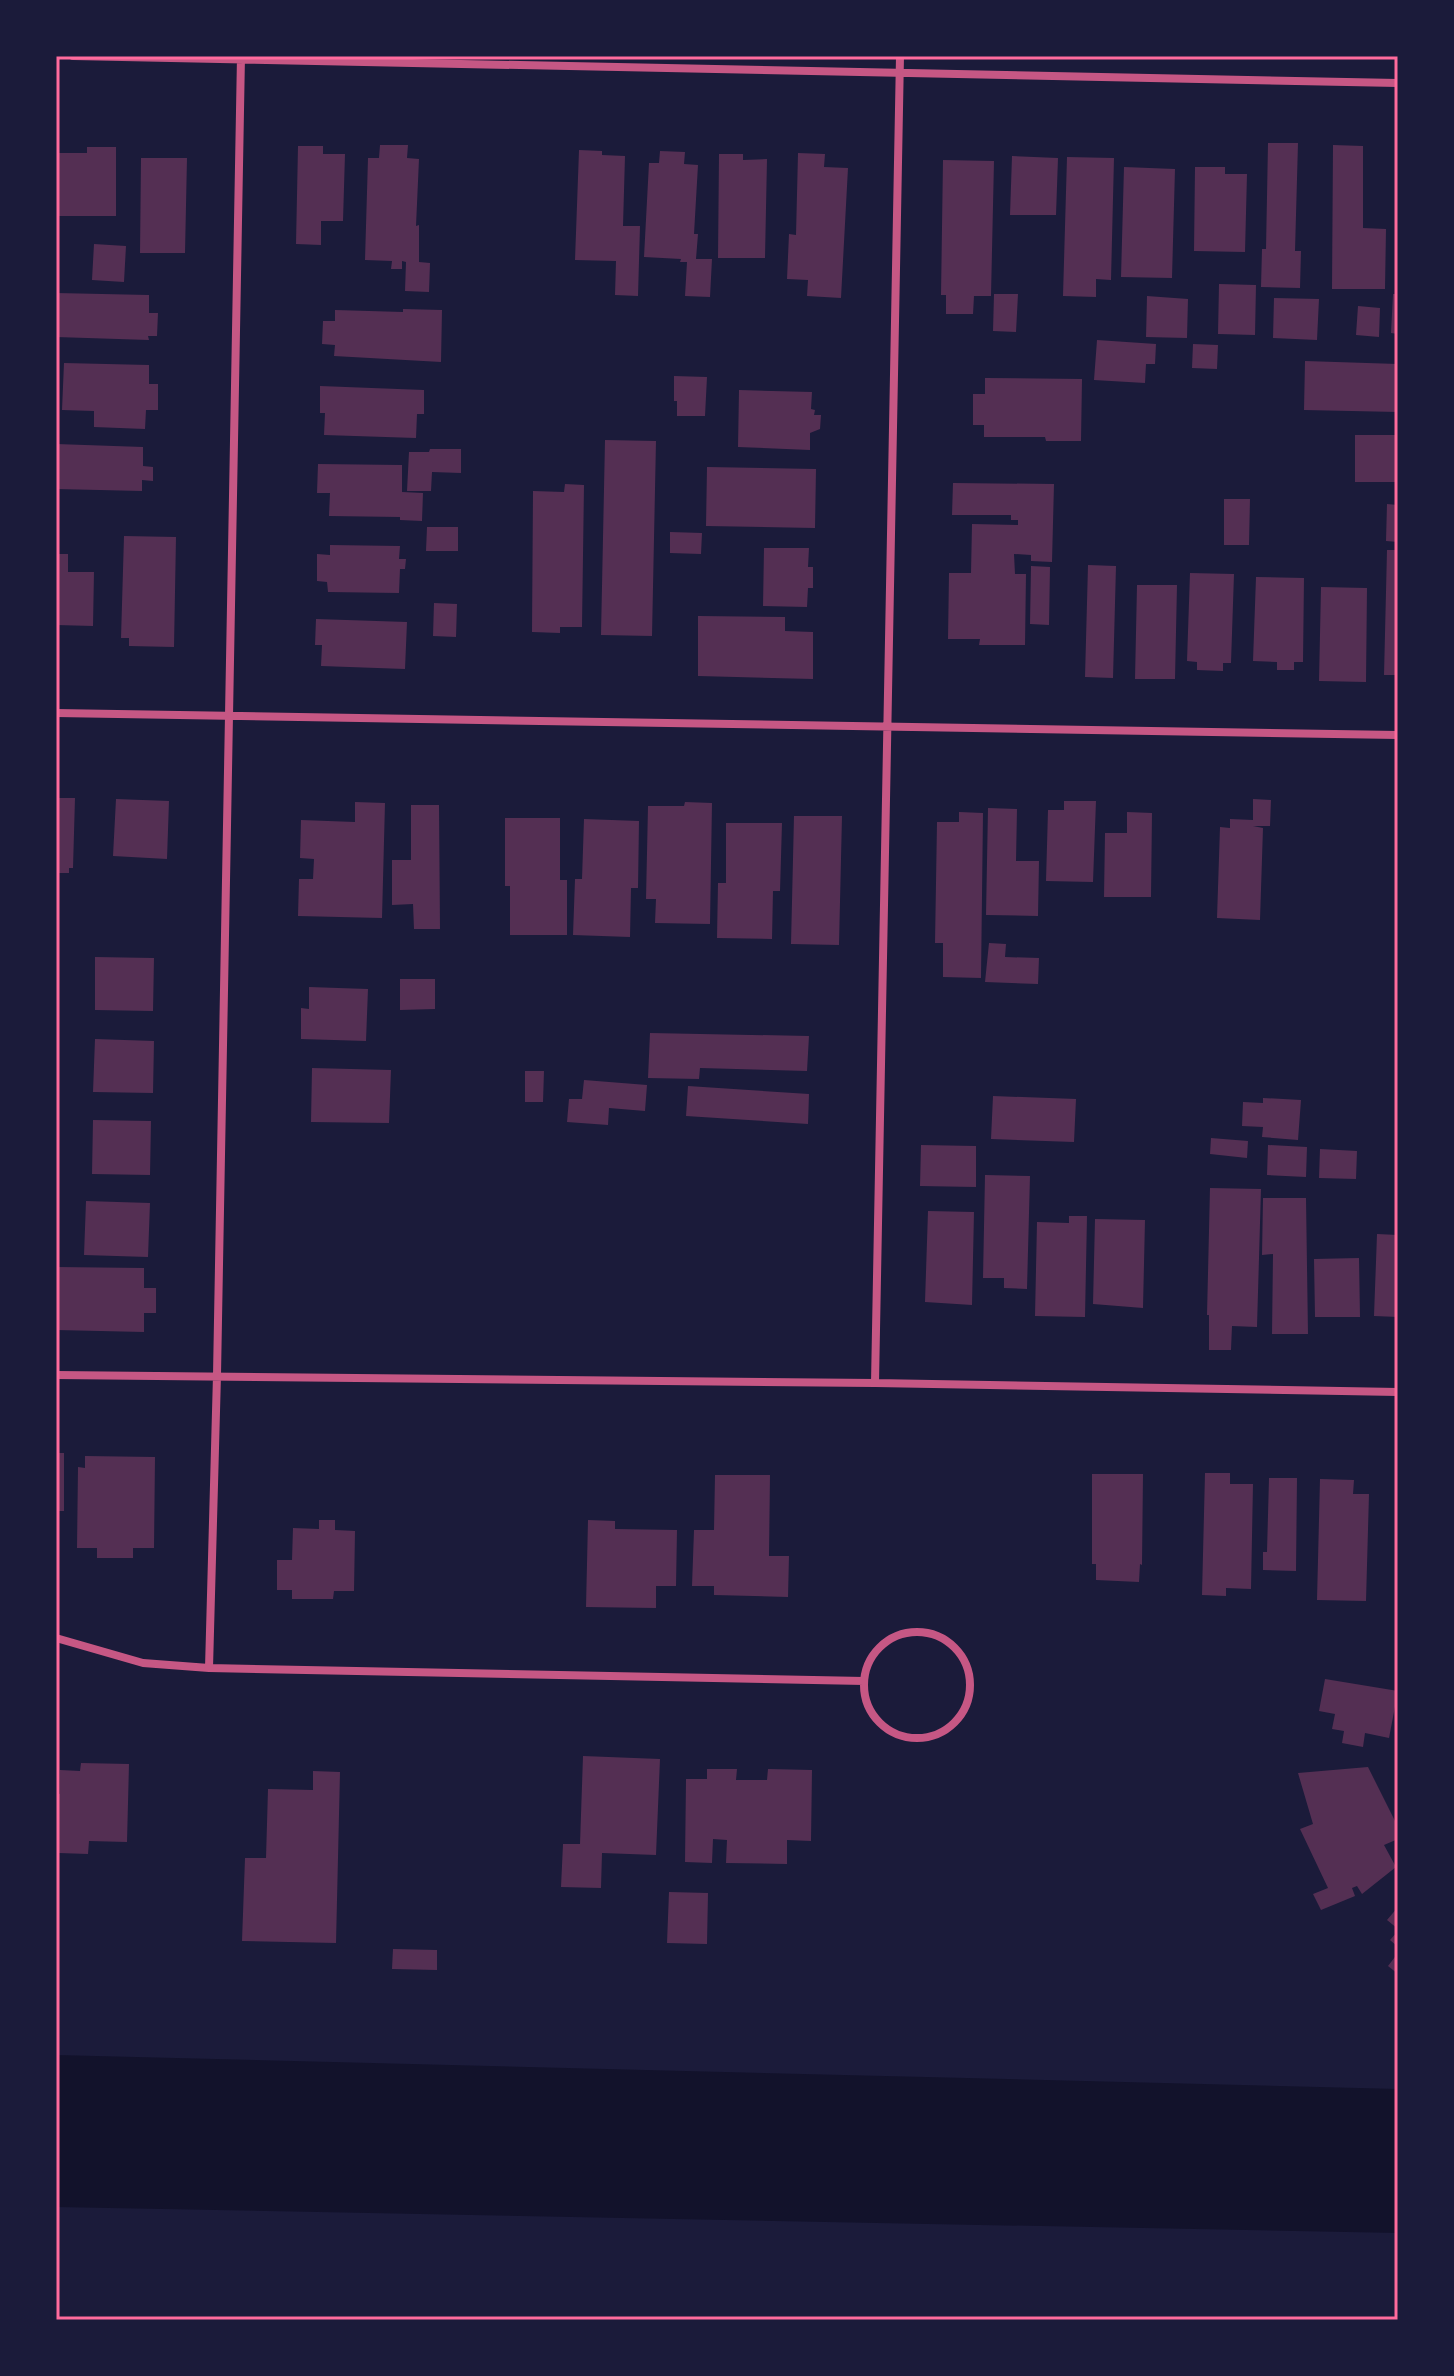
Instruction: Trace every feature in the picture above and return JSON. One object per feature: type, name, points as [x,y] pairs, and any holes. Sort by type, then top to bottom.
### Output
[{"type":"street","points":[[73,56],[1398,83]]},
{"type":"street","points":[[875,1383],[900,56]]},
{"type":"street","points":[[209,1668],[241,58]]},
{"type":"street","points":[[56,713],[1398,735]]},
{"type":"street","points":[[56,1375],[1398,1392]]},
{"type":"street","points":[[908,1632],[925,1632],[941,1637],[960,1654],[970,1677],[970,1694],[964,1711],[953,1725],[937,1735],[919,1739],[901,1736],[885,1728],[873,1714],[866,1698],[864,1681],[869,1663],[878,1649],[892,1638],[908,1632]]},
{"type":"street","points":[[56,1638],[143,1663],[209,1668],[864,1681]]},
{"type":"shaded area","points":[[56,2055],[1398,2089],[1398,2233],[56,2207]]},
{"type":"building","points":[[1268,143],[1298,143],[1295,251],[1301,251],[1300,288],[1261,287],[1262,249],[1266,249]]},
{"type":"building","points":[[380,145],[408,145],[407,158],[419,159],[416,226],[419,225],[419,262],[430,263],[429,292],[405,291],[406,262],[402,261],[402,269],[391,269],[392,261],[365,260],[368,158],[379,158]]},
{"type":"building","points":[[1333,145],[1363,146],[1363,228],[1386,229],[1385,289],[1332,289]]},
{"type":"building","points":[[298,146],[323,146],[323,154],[345,154],[343,221],[321,221],[321,245],[296,244]]},
{"type":"building","points":[[87,147],[116,147],[116,216],[58,216],[58,153],[87,153]]},
{"type":"building","points":[[579,150],[625,156],[623,226],[640,226],[638,296],[615,295],[616,261],[575,260]]},
{"type":"building","points":[[660,151],[685,152],[684,164],[698,165],[694,234],[698,234],[696,259],[712,259],[710,297],[685,296],[687,262],[644,257],[649,163],[659,163]]},
{"type":"building","points":[[798,153],[825,154],[824,167],[848,168],[841,298],[807,296],[808,280],[787,279],[789,234],[796,235]]},
{"type":"building","points":[[719,154],[743,154],[743,160],[767,159],[765,258],[718,258]]},
{"type":"building","points":[[1012,156],[1058,158],[1056,215],[1010,215]]},
{"type":"building","points":[[1067,157],[1114,158],[1111,280],[1096,279],[1096,297],[1063,296]]},
{"type":"building","points":[[141,158],[187,158],[185,253],[140,253]]},
{"type":"building","points":[[943,160],[994,161],[991,296],[974,296],[973,314],[946,314],[946,295],[941,295]]},
{"type":"building","points":[[1124,167],[1175,169],[1172,278],[1121,277]]},
{"type":"building","points":[[1195,167],[1225,167],[1225,174],[1247,174],[1245,252],[1194,251]]},
{"type":"building","points":[[94,244],[126,246],[124,282],[92,280]]},
{"type":"building","points":[[1219,284],[1256,285],[1255,335],[1218,334]]},
{"type":"building","points":[[56,293],[149,295],[149,313],[158,313],[157,336],[148,336],[149,340],[56,337]]},
{"type":"building","points":[[994,294],[1018,294],[1016,332],[993,331]]},
{"type":"building","points":[[1393,294],[1398,294],[1398,334],[1391,333]]},
{"type":"building","points":[[1147,296],[1188,299],[1187,338],[1146,337]]},
{"type":"building","points":[[1274,298],[1319,299],[1317,340],[1273,338]]},
{"type":"building","points":[[1358,306],[1380,308],[1379,337],[1356,335]]},
{"type":"building","points":[[403,309],[442,310],[441,362],[334,356],[335,345],[322,344],[323,321],[335,321],[335,310],[403,312]]},
{"type":"building","points":[[1097,340],[1156,344],[1155,364],[1146,364],[1145,383],[1094,380]]},
{"type":"building","points":[[1193,344],[1218,345],[1217,369],[1192,368]]},
{"type":"building","points":[[1305,361],[1398,364],[1398,412],[1304,410]]},
{"type":"building","points":[[64,363],[149,365],[149,384],[158,384],[158,410],[146,410],[145,429],[94,427],[94,411],[62,410]]},
{"type":"building","points":[[674,376],[707,377],[705,416],[677,416]]},
{"type":"building","points":[[985,378],[1082,379],[1081,441],[1046,441],[1045,437],[984,437],[984,425],[973,425],[973,394],[985,394]]},
{"type":"building","points":[[320,386],[424,390],[424,414],[417,414],[416,438],[324,435],[325,413],[320,413]]},
{"type":"building","points":[[739,390],[812,392],[811,409],[815,410],[814,415],[821,415],[820,429],[810,433],[810,450],[738,447]]},
{"type":"building","points":[[1355,435],[1398,435],[1398,482],[1355,482]]},
{"type":"building","points":[[605,440],[656,441],[652,636],[601,635]]},
{"type":"building","points":[[56,444],[143,447],[143,466],[153,467],[153,481],[142,480],[142,491],[56,489]]},
{"type":"building","points":[[430,449],[461,449],[461,473],[432,472],[431,491],[407,491],[409,452],[429,452]]},
{"type":"building","points":[[318,464],[402,465],[402,492],[423,493],[422,521],[400,520],[400,517],[329,516],[330,493],[317,493]]},
{"type":"building","points":[[707,467],[816,469],[815,528],[706,526]]},
{"type":"building","points":[[953,483],[1054,484],[1052,562],[1031,561],[1031,555],[1014,554],[1015,574],[1026,574],[1025,645],[979,645],[980,639],[948,639],[949,573],[971,573],[972,524],[1018,525],[1018,520],[1011,520],[1011,515],[952,515]]},
{"type":"building","points":[[565,484],[584,485],[582,627],[560,627],[560,633],[532,632],[533,491],[564,492]]},
{"type":"building","points":[[1224,499],[1250,499],[1249,545],[1224,545]]},
{"type":"building","points":[[1387,504],[1398,505],[1398,542],[1386,541]]},
{"type":"building","points":[[427,527],[458,527],[458,551],[426,551]]},
{"type":"building","points":[[670,532],[702,533],[701,554],[670,553]]},
{"type":"building","points":[[124,536],[176,537],[174,647],[129,646],[129,638],[121,638]]},
{"type":"building","points":[[330,545],[400,546],[399,559],[406,559],[405,569],[400,569],[399,593],[328,592],[327,582],[317,581],[317,554],[330,555]]},
{"type":"building","points":[[764,548],[809,548],[808,567],[813,567],[813,588],[808,588],[807,607],[763,606]]},
{"type":"building","points":[[1387,550],[1398,550],[1398,675],[1384,675]]},
{"type":"building","points":[[56,554],[68,554],[68,572],[94,572],[93,626],[56,625]]},
{"type":"building","points":[[1088,565],[1116,566],[1113,678],[1085,677]]},
{"type":"building","points":[[1031,566],[1050,567],[1049,625],[1030,624]]},
{"type":"building","points":[[1190,573],[1234,574],[1231,663],[1223,663],[1223,671],[1197,670],[1197,662],[1187,661]]},
{"type":"building","points":[[1256,577],[1304,578],[1303,662],[1294,662],[1294,670],[1277,670],[1277,662],[1253,661]]},
{"type":"building","points":[[1137,585],[1177,585],[1175,679],[1135,679]]},
{"type":"building","points":[[1321,587],[1367,588],[1366,682],[1319,681]]},
{"type":"building","points":[[434,603],[457,604],[456,637],[433,636]]},
{"type":"building","points":[[698,616],[785,617],[785,631],[813,632],[813,679],[698,676]]},
{"type":"building","points":[[316,619],[407,622],[405,669],[321,666],[322,645],[315,645]]},
{"type":"building","points":[[56,798],[75,798],[73,868],[69,868],[69,873],[56,873]]},
{"type":"building","points":[[116,799],[169,801],[167,859],[113,856]]},
{"type":"building","points":[[1253,799],[1271,800],[1270,826],[1253,826],[1263,828],[1260,920],[1217,918],[1220,827],[1230,828],[1230,819],[1253,820]]},
{"type":"building","points":[[1064,801],[1096,801],[1093,882],[1046,881],[1048,810],[1064,810]]},
{"type":"building","points":[[355,802],[385,803],[382,918],[298,916],[299,879],[313,879],[314,859],[300,858],[301,820],[355,822]]},
{"type":"building","points":[[685,802],[712,803],[710,924],[655,923],[656,899],[646,899],[648,806],[684,806]]},
{"type":"building","points":[[411,805],[439,805],[440,929],[414,929],[413,904],[392,905],[392,860],[411,860]]},
{"type":"building","points":[[988,808],[1017,809],[1016,861],[1039,861],[1038,916],[986,915]]},
{"type":"building","points":[[959,812],[983,813],[981,978],[943,977],[943,943],[935,943],[937,822],[959,822]]},
{"type":"building","points":[[1127,812],[1152,813],[1151,897],[1104,897],[1105,833],[1127,833]]},
{"type":"building","points":[[794,816],[842,816],[839,945],[791,944]]},
{"type":"building","points":[[505,818],[560,818],[560,880],[567,880],[567,935],[510,935],[510,886],[505,886]]},
{"type":"building","points":[[584,819],[639,821],[638,888],[631,888],[630,937],[573,935],[575,879],[582,879]]},
{"type":"building","points":[[726,823],[782,823],[780,891],[773,891],[772,939],[717,938],[718,883],[726,883]]},
{"type":"building","points":[[989,943],[1006,944],[1005,957],[1039,958],[1038,984],[985,982]]},
{"type":"building","points":[[95,957],[154,958],[153,1011],[95,1010]]},
{"type":"building","points":[[400,979],[435,979],[435,1009],[400,1010]]},
{"type":"building","points":[[309,987],[368,989],[366,1041],[301,1039],[301,1008],[309,1009]]},
{"type":"building","points":[[650,1033],[809,1036],[807,1071],[700,1068],[699,1079],[648,1078]]},
{"type":"building","points":[[95,1039],[154,1041],[153,1093],[93,1092]]},
{"type":"building","points":[[312,1068],[391,1070],[389,1123],[311,1122]]},
{"type":"building","points":[[525,1071],[544,1071],[543,1102],[525,1102]]},
{"type":"building","points":[[584,1080],[647,1085],[645,1111],[609,1108],[608,1125],[567,1122],[569,1099],[582,1099]]},
{"type":"building","points":[[688,1086],[809,1094],[808,1124],[686,1116]]},
{"type":"building","points":[[993,1096],[1076,1099],[1074,1142],[991,1139]]},
{"type":"building","points":[[1263,1098],[1301,1100],[1298,1140],[1262,1137],[1263,1127],[1242,1126],[1243,1102],[1263,1103]]},
{"type":"building","points":[[93,1120],[151,1121],[150,1175],[92,1174]]},
{"type":"building","points":[[1211,1138],[1248,1141],[1247,1158],[1210,1154]]},
{"type":"building","points":[[921,1145],[976,1146],[976,1187],[920,1186]]},
{"type":"building","points":[[1268,1145],[1307,1147],[1306,1177],[1267,1175]]},
{"type":"building","points":[[1320,1149],[1357,1151],[1356,1179],[1319,1178]]},
{"type":"building","points":[[985,1175],[1030,1176],[1027,1289],[1004,1288],[1004,1278],[983,1278]]},
{"type":"building","points":[[1210,1188],[1261,1189],[1257,1327],[1232,1326],[1231,1350],[1209,1350]]},
{"type":"building","points":[[1263,1198],[1306,1198],[1308,1334],[1272,1334],[1273,1254],[1262,1255]]},
{"type":"building","points":[[86,1201],[150,1203],[148,1257],[84,1255]]},
{"type":"building","points":[[928,1211],[974,1212],[972,1305],[925,1302]]},
{"type":"building","points":[[1069,1216],[1087,1216],[1085,1317],[1035,1316],[1037,1222],[1069,1223]]},
{"type":"building","points":[[1095,1219],[1145,1220],[1143,1308],[1093,1304]]},
{"type":"building","points":[[1377,1234],[1398,1235],[1398,1317],[1374,1316]]},
{"type":"building","points":[[1359,1258],[1360,1317],[1315,1317],[1314,1259]]},
{"type":"building","points":[[56,1267],[144,1268],[144,1288],[156,1288],[156,1313],[144,1313],[144,1332],[56,1330]]},
{"type":"building","points":[[56,1453],[64,1453],[64,1511],[56,1511]]},
{"type":"building","points":[[85,1456],[155,1457],[154,1548],[133,1548],[133,1558],[97,1558],[97,1548],[77,1548],[78,1467],[85,1468]]},
{"type":"building","points":[[1205,1473],[1230,1473],[1230,1484],[1253,1484],[1251,1589],[1226,1588],[1226,1596],[1202,1595]]},
{"type":"building","points":[[1092,1474],[1143,1474],[1139,1582],[1096,1580],[1096,1564],[1092,1564]]},
{"type":"building","points":[[715,1475],[770,1475],[769,1556],[789,1556],[788,1597],[714,1595],[714,1586],[692,1586],[694,1530],[714,1530]]},
{"type":"building","points":[[1269,1478],[1297,1478],[1296,1571],[1263,1570],[1263,1552],[1267,1552]]},
{"type":"building","points":[[1320,1479],[1354,1480],[1353,1494],[1369,1494],[1366,1601],[1317,1600]]},
{"type":"building","points":[[319,1520],[335,1520],[335,1530],[355,1531],[354,1591],[334,1591],[333,1599],[292,1599],[292,1590],[277,1590],[277,1560],[292,1560],[293,1528],[319,1529]]},
{"type":"building","points":[[588,1520],[615,1521],[615,1529],[677,1530],[676,1586],[656,1586],[656,1608],[586,1607]]},
{"type":"building","points":[[1325,1679],[1398,1691],[1389,1738],[1365,1733],[1363,1747],[1342,1743],[1344,1731],[1332,1729],[1335,1714],[1319,1711]]},
{"type":"building","points":[[583,1756],[660,1759],[656,1855],[602,1853],[601,1888],[561,1887],[563,1844],[580,1844]]},
{"type":"building","points":[[81,1763],[129,1764],[127,1842],[89,1841],[88,1854],[59,1853],[59,1866],[56,1866],[56,1793],[60,1794],[60,1770],[80,1771]]},
{"type":"building","points":[[1368,1767],[1398,1827],[1398,1839],[1384,1845],[1396,1867],[1362,1894],[1357,1886],[1352,1888],[1355,1896],[1321,1910],[1313,1894],[1328,1888],[1300,1829],[1313,1824],[1298,1773]]},
{"type":"building","points":[[707,1769],[737,1769],[736,1780],[767,1780],[768,1769],[812,1770],[811,1841],[787,1840],[787,1864],[726,1863],[727,1840],[713,1839],[712,1863],[685,1862],[686,1779],[707,1779]]},
{"type":"building","points":[[313,1771],[340,1772],[336,1943],[242,1941],[245,1858],[266,1858],[268,1789],[313,1790]]},
{"type":"building","points":[[669,1892],[708,1893],[707,1944],[667,1943]]},
{"type":"building","points":[[1398,1907],[1398,1929],[1387,1920]]},
{"type":"building","points":[[1398,1931],[1398,1947],[1390,1940]]},
{"type":"building","points":[[393,1949],[437,1950],[437,1970],[392,1969]]},
{"type":"building","points":[[1398,1953],[1398,1974],[1388,1966]]}]
